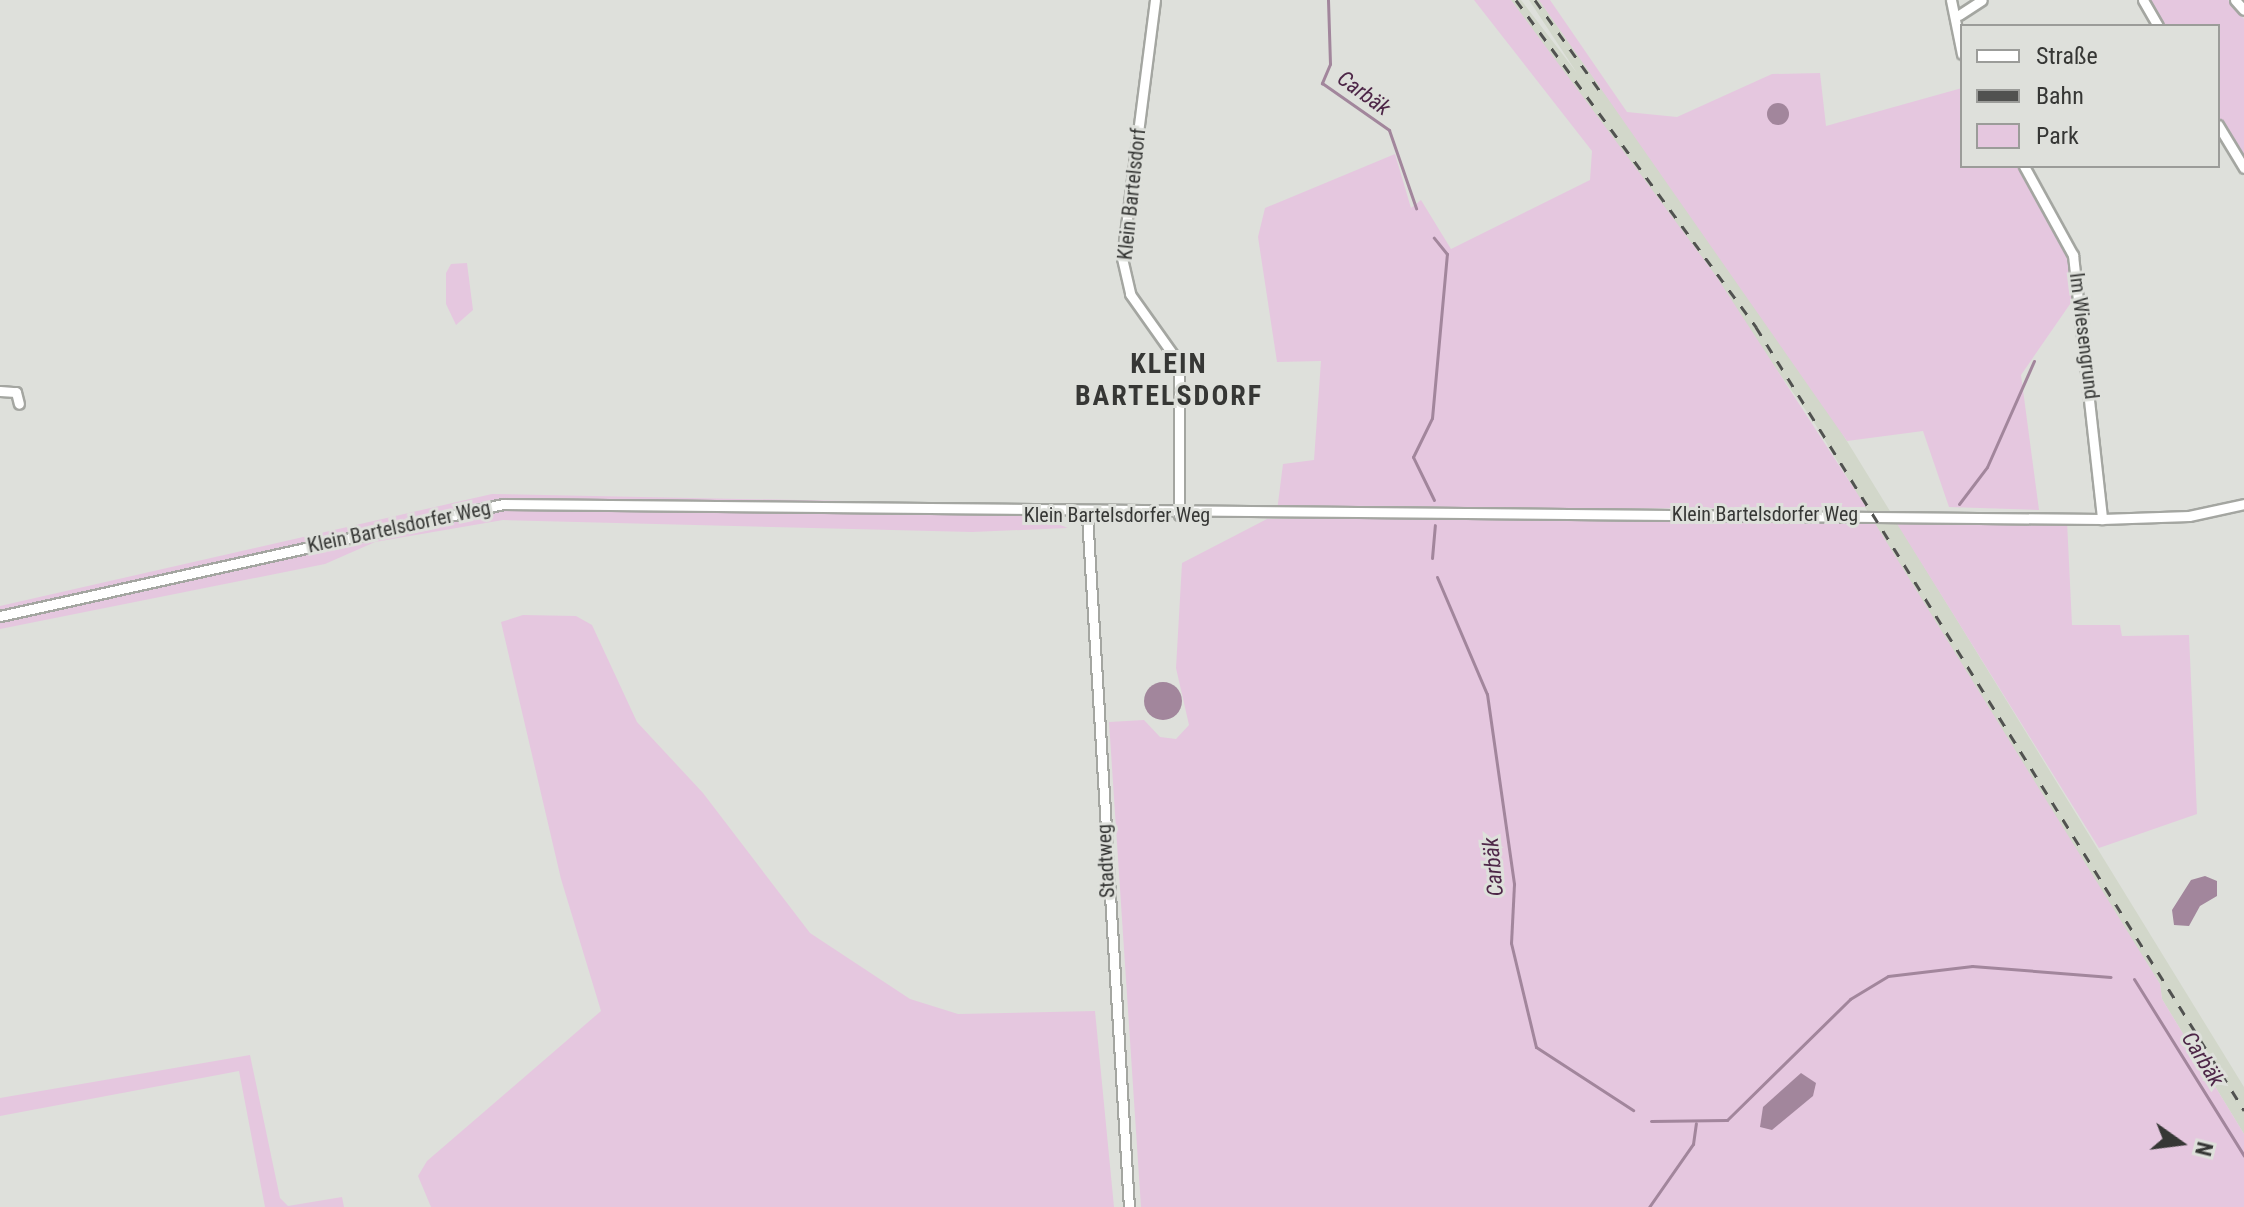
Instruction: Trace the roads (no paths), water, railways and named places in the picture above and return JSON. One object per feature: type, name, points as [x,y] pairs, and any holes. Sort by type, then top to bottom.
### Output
[{"type":"street","name":"Klein Bartelsdorf","points":[[1155,0],[1122,258],[1130,294],[1179,363],[1179,515]]},
{"type":"street","points":[[1951,0],[1959,15],[1960,28]]},
{"type":"street","points":[[1959,15],[1982,0]]},
{"type":"street","points":[[2143,0],[2157,24]]},
{"type":"street","points":[[2235,0],[2244,10]]},
{"type":"street","points":[[2220,128],[2244,168]]},
{"type":"street","name":"Im Wiesengrund","points":[[2025,168],[2073,255],[2102,519]]},
{"type":"street","points":[[0,391],[16,392],[19,404]]},
{"type":"street","name":"Klein Bartelsdorfer Weg","points":[[0,616],[503,504],[1087,515],[2102,519],[2189,516],[2244,504]]},
{"type":"street","name":"Stadtweg","points":[[1087,515],[1129,1207]]},
{"type":"waterway","name":"Carbäk","points":[[1328,0],[1330,64],[1322,83],[1389,130],[1416,208]]},
{"type":"waterway","name":"Carbäk","points":[[1434,238],[1447,254],[1432,418],[1413,457],[1434,500]]},
{"type":"waterway","points":[[1959,504],[1987,467],[2034,361]]},
{"type":"waterway","name":"Carbäk","points":[[1432,558],[1435,525]]},
{"type":"waterway","name":"Carbäk","points":[[1437,577],[1487,694],[1514,884],[1511,943],[1536,1047],[1633,1110]]},
{"type":"waterway","name":"Carbäk","points":[[1651,1121],[1727,1120],[1850,999],[1888,976],[1972,966],[2111,977]]},
{"type":"waterway","name":"Carbäk","points":[[2134,979],[2244,1156]]},
{"type":"waterway","points":[[1649,1207],[1693,1144],[1696,1123]]},
{"type":"railway","points":[[1516,0],[1756,327],[2244,1110]]},
{"type":"railway","points":[[1535,0],[1600,91]]},
{"type":"district","name":"KLEIN BARTELSDORF","points":[[1169,380]]}]
